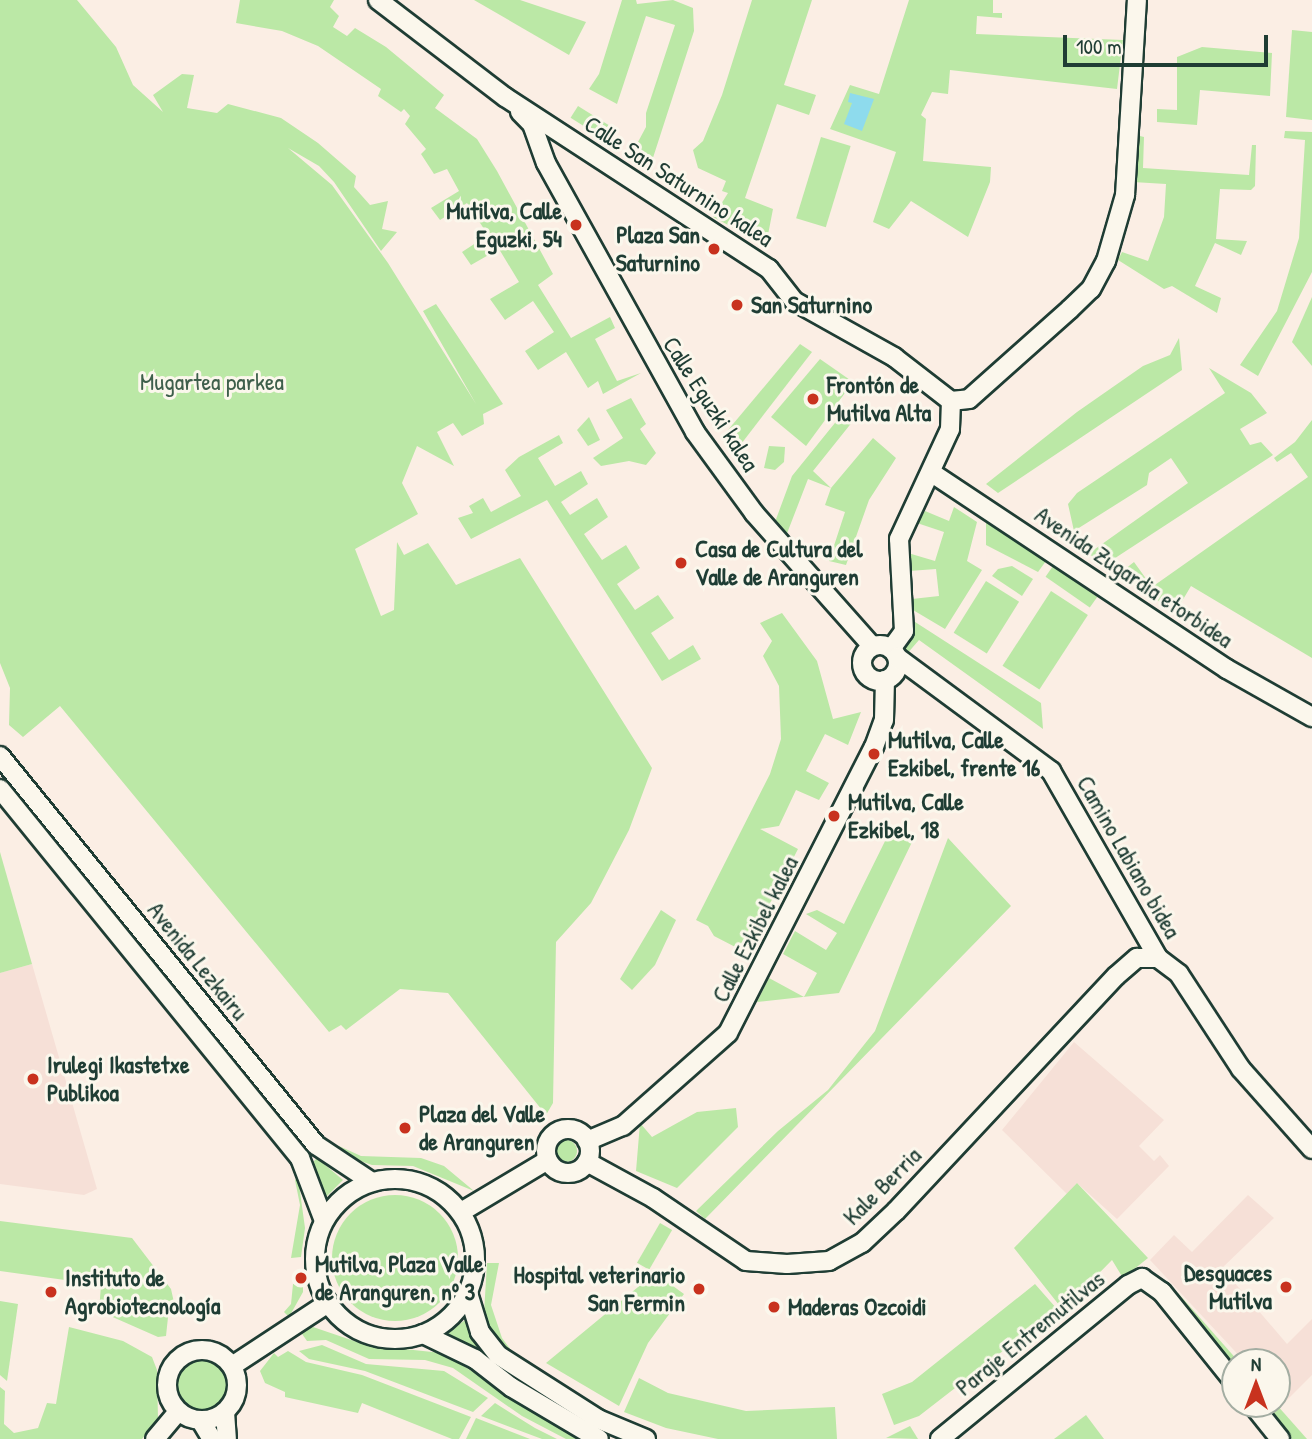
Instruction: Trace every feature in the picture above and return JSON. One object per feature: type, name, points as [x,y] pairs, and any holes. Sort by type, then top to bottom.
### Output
[{"type":"street","name":"Calle San Saturnino kalea","points":[[378,0],[505,97],[649,188],[769,269],[794,301],[894,357],[951,401]]},
{"type":"street","points":[[894,653],[872,646],[864,654],[862,666],[873,680],[885,680],[897,668],[894,653],[904,631],[899,539],[932,473],[950,429],[951,401],[969,399],[1070,309],[1091,289],[1106,261],[1125,195],[1137,0]]},
{"type":"street","name":"Calle Eguzki kalea","points":[[505,97],[533,124],[546,163],[695,432],[754,513],[872,646]]},
{"type":"street","points":[[546,163],[567,138]]},
{"type":"street","name":"Avenida Zugardia etorbidea","points":[[932,473],[1227,669],[1312,718]]},
{"type":"street","name":"Camino Labiano bidea","points":[[894,653],[1051,771],[1158,958],[1179,974],[1241,1069],[1312,1149]]},
{"type":"street","name":"Calle Ezkibel kalea","points":[[587,1141],[623,1126],[728,1033],[874,747],[884,720],[885,680]]},
{"type":"street","name":"Avenida Lezkairu","points":[[0,756],[316,1146],[372,1182]]},
{"type":"street","name":"Avenida Lezkairu","points":[[0,789],[300,1158],[324,1221]]},
{"type":"street","name":"Kale Berria","points":[[587,1162],[653,1198],[746,1261],[787,1264],[829,1261],[862,1243],[896,1211],[1116,976],[1137,958],[1158,958]]},
{"type":"street","points":[[571,1130],[587,1141],[587,1162],[577,1171],[564,1172],[548,1160],[546,1146],[559,1131],[571,1130]]},
{"type":"street","points":[[461,1212],[548,1160]]},
{"type":"street","points":[[468,1293],[442,1324],[423,1334],[380,1337],[342,1319],[328,1303],[315,1263],[324,1221],[336,1204],[372,1182],[397,1178],[422,1183],[444,1195],[461,1212],[475,1252],[468,1293],[480,1332],[498,1355],[598,1419],[646,1439]]},
{"type":"street","name":"Paraje Entremutilvas","points":[[940,1439],[1128,1285],[1142,1278],[1162,1292],[1221,1366]]},
{"type":"street","points":[[232,1366],[328,1303]]},
{"type":"street","points":[[423,1334],[475,1359],[511,1387],[599,1439]]},
{"type":"street","points":[[212,1439],[201,1421],[178,1412],[167,1392],[170,1370],[177,1361],[205,1350],[232,1366],[237,1391],[225,1412],[227,1439]]},
{"type":"street","points":[[155,1439],[178,1412]]},
{"type":"street","points":[[201,1421],[225,1412]]},
{"type":"street","points":[[1263,1418],[1280,1439]]},
{"type":"shaded area","name":"Irulegi Ikastetxe Publikoa","points":[[32,964],[97,1189],[84,1195],[0,1184],[0,973]]},
{"type":"shaded area","points":[[1074,1042],[1164,1120],[1139,1146],[1154,1161],[1160,1155],[1169,1166],[1117,1219],[1077,1183],[1067,1194],[1002,1130]]},
{"type":"shaded area","points":[[1248,1195],[1274,1218],[1222,1268],[1287,1344],[1312,1319],[1312,1375],[1291,1396],[1291,1348],[1232,1348],[1150,1260],[1174,1235],[1192,1252]]},
{"type":"green space","name":"Mugartea parkea","points":[[0,0],[77,0],[116,47],[133,85],[163,112],[153,95],[182,74],[194,75],[187,108],[217,113],[228,104],[281,118],[318,143],[356,176],[354,187],[370,205],[388,201],[382,229],[397,232],[381,251],[334,182],[319,166],[288,148],[332,185],[388,263],[476,404],[423,311],[436,304],[503,404],[483,414],[484,424],[462,436],[453,423],[437,432],[454,466],[417,446],[402,483],[418,514],[355,549],[381,616],[394,610],[397,542],[404,555],[428,543],[456,585],[520,558],[652,768],[629,830],[591,903],[556,942],[553,1103],[546,1115],[448,993],[400,989],[346,1030],[341,1025],[329,1032],[60,706],[23,737],[9,725],[10,688],[0,663]]},
{"type":"green space","points":[[240,0],[334,0],[330,7],[339,16],[333,27],[347,36],[355,28],[386,47],[444,95],[435,108],[477,139],[497,171],[553,274],[538,285],[571,338],[610,317],[615,328],[595,339],[617,381],[641,373],[603,394],[598,381],[588,388],[566,352],[538,370],[525,351],[554,332],[533,301],[505,320],[490,299],[519,282],[499,249],[471,265],[462,252],[488,235],[467,203],[440,220],[431,208],[459,191],[447,169],[434,174],[421,154],[426,149],[405,124],[410,116],[404,109],[401,112],[378,96],[381,89],[318,46],[282,31],[236,23]]},
{"type":"green space","points":[[474,0],[520,0],[586,22],[569,55]]},
{"type":"green space","points":[[622,0],[636,0],[637,4],[673,0],[693,8],[694,31],[650,167],[631,155],[646,127],[646,113],[675,25],[646,16],[617,104],[589,89],[599,74]]},
{"type":"green space","points":[[752,0],[812,0],[784,85],[816,95],[809,115],[777,104],[745,198],[773,209],[766,245],[713,217],[728,193],[722,191],[726,181],[698,168],[693,150],[703,141],[722,95]]},
{"type":"green space","points":[[909,0],[993,0],[993,13],[1002,13],[1002,18],[977,16],[976,34],[1123,40],[1117,89],[950,70],[948,94],[932,92],[921,115],[926,119],[923,161],[991,167],[990,182],[968,237],[911,201],[889,229],[873,222],[896,152],[830,129],[850,85],[879,94]]},
{"type":"green space","points":[[1292,30],[1312,32],[1312,120],[1286,117]]},
{"type":"green space","points":[[1202,47],[1272,53],[1270,96],[1200,90],[1197,125],[1157,122],[1157,109],[1177,110],[1177,57]]},
{"type":"green space","points":[[578,106],[609,125],[601,137],[571,118]]},
{"type":"green space","points":[[1285,131],[1312,132],[1312,272],[1258,376],[1240,365],[1277,311],[1299,238],[1305,140],[1284,138]]},
{"type":"green space","points":[[1136,135],[1144,137],[1143,168],[1249,175],[1252,145],[1256,145],[1255,186],[1251,190],[1220,189],[1216,239],[1247,241],[1241,255],[1215,243],[1195,286],[1221,298],[1217,313],[1172,286],[1164,289],[1118,260],[1122,252],[1148,261],[1164,217],[1166,184],[1133,182]]},
{"type":"green space","points":[[821,137],[851,146],[826,227],[796,218]]},
{"type":"green space","points":[[1312,297],[1312,366],[1292,342]]},
{"type":"green space","points":[[1179,338],[1182,370],[998,493],[986,484],[1077,412],[1143,366],[1170,355]]},
{"type":"green space","points":[[800,344],[812,352],[738,448],[723,436]]},
{"type":"green space","name":"Frontón de Mutilva Alta","points":[[820,359],[853,382],[806,446],[771,417]]},
{"type":"green space","points":[[1209,368],[1251,393],[1267,413],[1240,429],[1250,445],[1261,442],[1273,455],[1106,564],[1088,554],[1188,483],[1171,458],[1149,473],[1147,485],[1074,531],[1068,504],[1077,493],[1225,393]]},
{"type":"green space","points":[[631,398],[646,424],[640,429],[656,453],[646,465],[629,461],[601,466],[593,458],[623,438],[606,410]]},
{"type":"green space","points":[[843,413],[853,421],[813,471],[831,488],[808,479],[786,536],[775,522],[792,476]]},
{"type":"green space","points":[[589,417],[600,440],[588,446],[577,430]]},
{"type":"green space","points":[[1312,420],[1312,658],[1191,586],[1175,613],[1120,573],[1134,562],[1152,587],[1308,477],[1291,453],[1277,462],[1274,458],[1295,442]]},
{"type":"green space","points":[[559,435],[563,443],[538,458],[555,486],[581,471],[588,484],[561,502],[570,515],[597,498],[608,517],[584,534],[602,560],[626,545],[640,568],[617,584],[635,610],[658,595],[674,618],[651,633],[669,660],[693,645],[701,659],[662,681],[547,500],[471,539],[458,518],[473,513],[469,506],[483,498],[491,512],[521,496],[505,470],[519,457]]},
{"type":"green space","points":[[873,438],[896,458],[869,500],[846,565],[829,561],[845,512],[825,505],[831,488]]},
{"type":"green space","points":[[769,446],[785,447],[784,462],[775,470],[764,468]]},
{"type":"green space","points":[[954,507],[977,522],[967,561],[982,570],[945,629],[913,610],[912,599],[939,596],[936,569],[909,571],[908,553],[935,561],[944,532],[917,523],[925,511],[949,521]]},
{"type":"green space","points":[[986,522],[1046,561],[1038,572],[986,545]]},
{"type":"green space","points":[[1012,566],[1033,579],[1022,596],[992,576],[998,569]]},
{"type":"green space","points":[[1053,566],[1097,597],[1090,608],[1046,577]]},
{"type":"green space","points":[[986,581],[1019,602],[987,653],[954,633]]},
{"type":"green space","points":[[1051,591],[1088,615],[1039,690],[1003,666]]},
{"type":"green space","points":[[782,613],[817,661],[833,719],[861,712],[848,745],[825,734],[806,771],[829,783],[819,800],[796,790],[779,826],[760,829],[798,849],[745,952],[714,936],[708,926],[696,920],[770,774],[781,739],[779,686],[763,656],[772,641],[760,623]]},
{"type":"green space","points":[[912,620],[1041,703],[1043,729],[919,640],[906,655],[900,648]]},
{"type":"green space","points":[[891,829],[913,840],[839,993],[804,997],[817,973],[783,954],[795,931],[826,950],[837,933],[806,914],[817,910],[844,924]]},
{"type":"green space","points":[[948,838],[1011,906],[705,1219],[696,1211],[778,1131],[828,1090],[875,1031]]},
{"type":"green space","points":[[0,852],[32,964],[0,973]]},
{"type":"green space","points":[[661,910],[676,920],[655,965],[632,990],[620,979]]},
{"type":"green space","points":[[769,978],[804,997],[757,1002]]},
{"type":"green space","points":[[736,1108],[738,1127],[677,1188],[636,1171],[640,1123],[652,1137],[697,1112]]},
{"type":"green space","points":[[566,1140],[574,1143],[577,1151],[574,1159],[566,1162],[558,1159],[555,1151],[558,1143]]},
{"type":"green space","points":[[339,1146],[361,1156],[421,1158],[444,1166],[474,1191],[413,1166],[372,1165],[349,1157],[337,1150]]},
{"type":"green space","points":[[317,1158],[343,1180],[325,1198],[313,1162]]},
{"type":"green space","points":[[298,1177],[305,1228],[301,1257],[291,1258],[300,1205],[295,1180]]},
{"type":"green space","points":[[1077,1183],[1148,1258],[1123,1278],[1112,1260],[1063,1310],[1014,1248]]},
{"type":"green space","points":[[395,1195],[419,1200],[439,1214],[453,1234],[458,1258],[453,1282],[439,1302],[419,1316],[395,1321],[371,1316],[351,1302],[337,1282],[332,1258],[337,1234],[351,1214],[371,1200]]},
{"type":"green space","points":[[0,1221],[132,1238],[171,1289],[175,1307],[169,1308],[166,1336],[158,1337],[99,1311],[101,1285],[0,1271]]},
{"type":"green space","points":[[660,1223],[672,1230],[649,1270],[637,1263]]},
{"type":"green space","points":[[487,1263],[499,1263],[491,1305],[502,1338],[514,1354],[512,1358],[494,1336],[484,1313]]},
{"type":"green space","points":[[655,1273],[684,1294],[648,1343],[619,1406],[546,1363]]},
{"type":"green space","points":[[293,1284],[303,1284],[303,1292],[289,1317],[284,1312],[291,1304]]},
{"type":"green space","points":[[1035,1284],[1057,1309],[919,1416],[894,1425],[882,1394],[912,1382]]},
{"type":"green space","points":[[1178,1293],[1227,1348],[1221,1348],[1221,1353],[1174,1296]]},
{"type":"green space","points":[[0,1301],[18,1304],[7,1381],[0,1375]]},
{"type":"green space","points":[[465,1320],[477,1346],[499,1368],[446,1335]]},
{"type":"green space","points":[[69,1327],[123,1341],[152,1357],[157,1370],[158,1419],[142,1439],[0,1439],[0,1387],[5,1391],[4,1424],[14,1433],[38,1428],[47,1403],[56,1404]]},
{"type":"green space","points":[[313,1327],[366,1345],[442,1353],[585,1439],[566,1439],[522,1416],[453,1368],[425,1360],[369,1359],[326,1340],[307,1341],[300,1331]]},
{"type":"green space","points":[[322,1345],[366,1364],[444,1371],[488,1398],[473,1412],[365,1371],[309,1359],[299,1351]]},
{"type":"green space","points":[[288,1351],[306,1362],[362,1375],[471,1417],[459,1439],[452,1439],[362,1403],[358,1413],[285,1397],[285,1392],[265,1383],[260,1371],[274,1353],[278,1357]]},
{"type":"green space","points":[[202,1356],[217,1361],[225,1369],[230,1384],[225,1399],[217,1407],[202,1412],[187,1407],[179,1399],[174,1384],[179,1369],[187,1361]]},
{"type":"green space","points":[[639,1378],[668,1393],[746,1411],[835,1407],[837,1439],[718,1439],[666,1428],[624,1412]]},
{"type":"green space","points":[[495,1403],[557,1439],[542,1439],[481,1416]]},
{"type":"green space","points":[[1086,1415],[1104,1439],[1054,1439]]},
{"type":"green space","points":[[476,1418],[530,1439],[466,1439]]},
{"type":"green space","points":[[1275,1418],[1288,1418],[1307,1439],[1292,1439]]},
{"type":"green space","points":[[910,1426],[918,1439],[886,1438]]},
{"type":"water","points":[[850,93],[874,99],[862,131],[844,124],[852,103],[848,102]]},
{"type":"place","name":"Mutilva, Calle Eguzki, 54","points":[[576,225]]},
{"type":"place","name":"Plaza San Saturnino","points":[[714,249]]},
{"type":"place","name":"San Saturnino","points":[[737,305]]},
{"type":"place","name":"Frontón de Mutilva Alta","points":[[813,399]]},
{"type":"place","name":"Casa de Cultura del Valle de Aranguren","points":[[681,563]]},
{"type":"place","name":"Mutilva, Calle Ezkibel, frente 16","points":[[874,754]]},
{"type":"place","name":"Mutilva, Calle Ezkibel, 18","points":[[834,816]]},
{"type":"place","name":"Irulegi Ikastetxe Publikoa","points":[[33,1079]]},
{"type":"place","name":"Plaza del Valle de Aranguren","points":[[405,1128]]},
{"type":"place","name":"Mutilva, Plaza Valle de Aranguren, nº 3","points":[[301,1278]]},
{"type":"place","name":"Desguaces Mutilva","points":[[1286,1287]]},
{"type":"place","name":"Hospital veterinario San Fermin","points":[[699,1289]]},
{"type":"place","name":"Instituto de Agrobiotecnología","points":[[51,1292]]},
{"type":"place","name":"Maderas Ozcoidi","points":[[774,1307]]}]
